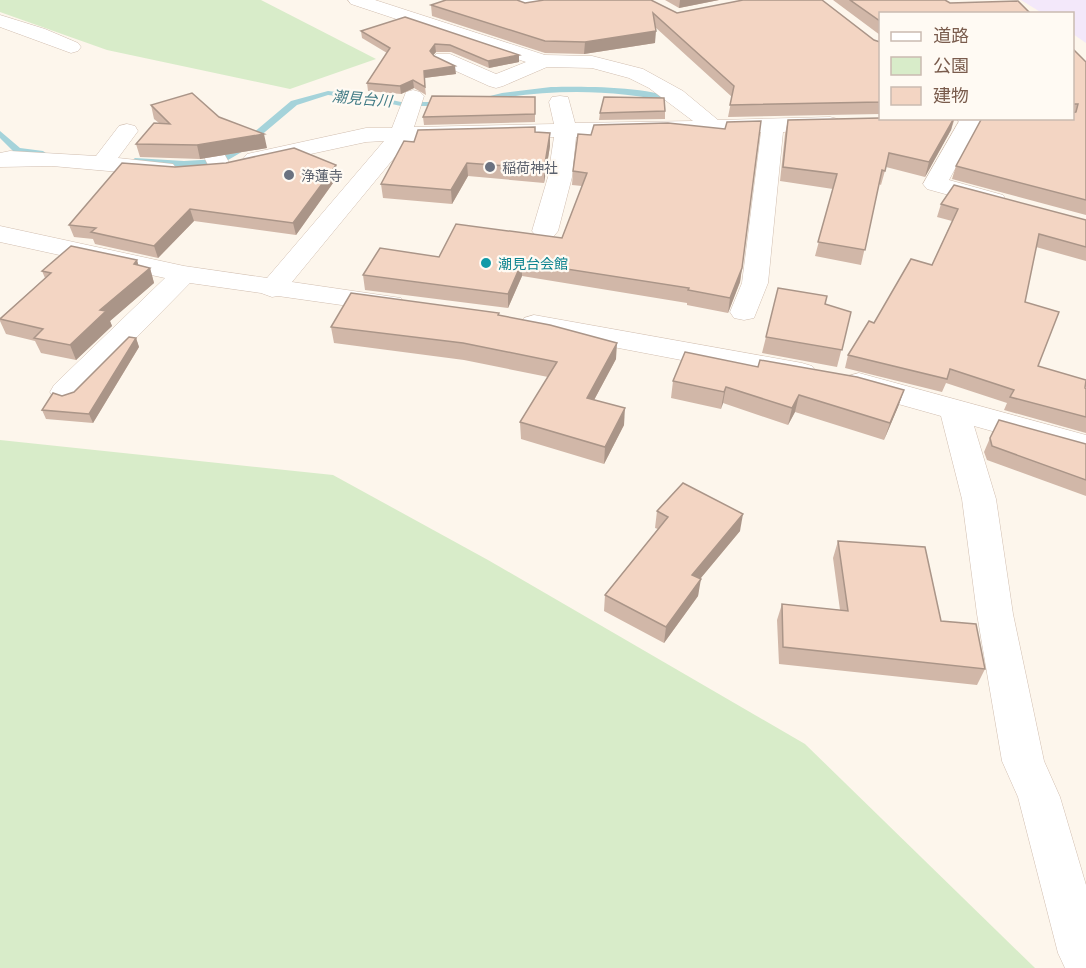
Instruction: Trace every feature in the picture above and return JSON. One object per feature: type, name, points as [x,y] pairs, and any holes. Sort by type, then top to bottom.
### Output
[{"type":"street","points":[[357,0],[544,61]]},
{"type":"street","points":[[519,0],[526,6],[570,0]]},
{"type":"street","points":[[0,21],[71,47]]},
{"type":"street","points":[[443,58],[496,82],[544,61],[572,58],[610,63],[646,78],[689,104],[713,127]]},
{"type":"street","points":[[272,289],[400,136],[411,102]]},
{"type":"street","points":[[544,231],[560,177],[566,131],[560,102]]},
{"type":"street","points":[[961,120],[935,184],[1021,207]]},
{"type":"street","points":[[2,156],[208,163],[247,150],[366,135],[854,124]]},
{"type":"street","points":[[744,312],[755,283],[773,126]]},
{"type":"street","points":[[104,161],[127,131]]},
{"type":"street","points":[[0,234],[184,274],[272,289],[421,308]]},
{"type":"street","points":[[66,392],[184,274]]},
{"type":"street","points":[[513,320],[854,382],[1086,446]]},
{"type":"street","points":[[954,408],[979,499],[995,614],[1023,761],[1039,798],[1082,953],[1086,959]]},
{"type":"shaded area","points":[[1021,0],[1086,0],[1086,43],[1074,35],[1074,12],[1040,12]]},
{"type":"green space","points":[[0,0],[261,0],[376,59],[290,89],[107,50],[0,12]]},
{"type":"green space","points":[[0,440],[333,475],[488,560],[805,744],[1035,968],[0,968]]},
{"type":"building","points":[[446,0],[517,0],[525,3],[544,0],[651,0],[677,13],[743,0],[822,0],[879,42],[879,102],[730,105],[734,86],[653,13],[656,31],[585,42],[545,41],[431,5]]},
{"type":"building","points":[[850,0],[945,0],[950,3],[1018,1],[1029,12],[879,12],[879,20]]},
{"type":"building","points":[[405,17],[519,55],[488,61],[450,45],[435,44],[430,51],[434,56],[455,66],[424,71],[425,87],[413,80],[400,86],[367,83],[390,48],[361,31]]},
{"type":"building","points":[[1074,50],[1086,62],[1086,200],[956,166],[981,120],[1074,120],[1074,112],[1078,104],[1074,104]]},
{"type":"building","points":[[192,93],[219,117],[264,134],[197,145],[136,144],[154,123],[170,124],[151,105]]},
{"type":"building","points":[[432,96],[535,97],[535,114],[423,117]]},
{"type":"building","points":[[604,97],[664,98],[665,111],[600,113]]},
{"type":"building","points":[[879,118],[879,120],[953,120],[929,162],[889,153],[885,171],[882,170],[865,250],[818,242],[837,174],[783,167],[788,120]]},
{"type":"building","points":[[761,121],[742,268],[730,298],[688,290],[689,288],[522,262],[508,294],[363,275],[380,248],[439,257],[456,224],[562,238],[587,173],[573,171],[578,134],[591,135],[594,125],[668,123],[725,129],[727,122]]},
{"type":"building","points":[[535,127],[535,132],[550,133],[544,169],[467,163],[451,190],[381,184],[404,141],[414,142],[418,130]]},
{"type":"building","points":[[294,148],[336,165],[293,223],[190,209],[154,246],[91,232],[96,228],[69,225],[122,163],[175,167],[226,163]]},
{"type":"building","points":[[954,185],[1086,220],[1086,247],[1039,234],[1025,302],[1059,312],[1038,366],[1086,380],[1086,417],[1010,397],[1014,390],[950,369],[947,379],[848,355],[869,321],[874,323],[911,259],[932,265],[958,209],[941,204]]},
{"type":"building","points":[[71,246],[137,260],[134,264],[150,268],[100,310],[106,311],[70,345],[34,338],[43,329],[0,319],[51,273],[42,271]]},
{"type":"building","points":[[778,288],[827,296],[825,304],[851,312],[842,350],[766,337]]},
{"type":"building","points":[[351,293],[499,313],[498,315],[550,325],[617,343],[587,398],[625,408],[605,447],[520,422],[557,362],[463,343],[331,327]]},
{"type":"building","points":[[129,337],[136,338],[89,414],[42,410],[53,393],[62,396],[74,392]]},
{"type":"building","points":[[685,352],[758,367],[760,360],[857,377],[904,390],[890,423],[799,395],[792,408],[726,387],[724,392],[673,381]]},
{"type":"building","points":[[999,420],[1086,444],[1086,480],[992,446],[990,438]]},
{"type":"building","points":[[683,483],[743,514],[692,575],[701,579],[666,627],[605,595],[668,517],[657,511]]},
{"type":"building","points":[[838,541],[925,547],[941,621],[976,624],[985,669],[783,647],[782,604],[848,611]]},
{"type":"waterway","name":"潮見台川","points":[[478,100],[526,92],[576,89],[626,92],[675,101]]},
{"type":"waterway","name":"潮見台川","points":[[135,161],[184,164],[220,161],[237,151],[294,103],[328,93],[401,104],[443,104]]},
{"type":"waterway","name":"潮見台川","points":[[0,133],[17,150],[43,154]]},
{"type":"place","name":"稲荷神社","points":[[490,167]]},
{"type":"place","name":"浄蓮寺","points":[[289,175]]},
{"type":"place","name":"潮見台会館","points":[[486,263]]}]
